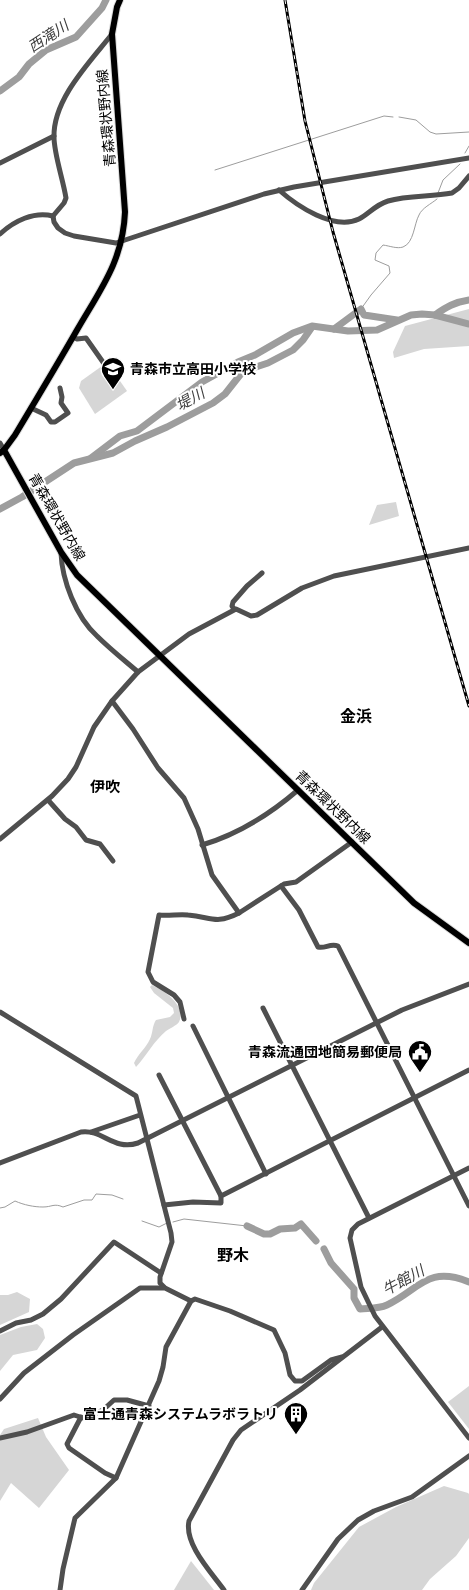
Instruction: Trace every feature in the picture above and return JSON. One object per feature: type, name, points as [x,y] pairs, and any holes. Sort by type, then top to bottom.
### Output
[{"type":"main road","name":"青森環状野内線","points":[[120,0],[112,34],[126,212],[122,242],[108,279],[31,408],[2,452],[20,478],[61,552],[77,575],[414,903],[469,943]]},
{"type":"street","points":[[53,216],[64,204],[66,198],[54,136],[56,115],[63,100],[80,74],[112,34]]},
{"type":"street","points":[[0,163],[54,136]]},
{"type":"street","points":[[53,216],[58,228],[65,233],[111,243],[122,242],[279,190],[351,176],[469,158]]},
{"type":"street","points":[[279,190],[312,213],[328,219],[348,222],[360,219],[376,206],[387,201],[452,193],[469,176]]},
{"type":"street","points":[[0,234],[24,218],[46,214],[53,216]]},
{"type":"street","points":[[73,337],[77,339],[86,338],[104,365]]},
{"type":"street","points":[[31,408],[46,415],[51,422],[55,422],[68,413],[61,403],[60,388]]},
{"type":"street","points":[[0,443],[2,452]]},
{"type":"street","points":[[0,840],[48,800],[73,774],[94,727],[112,701],[138,672],[188,634],[234,609],[255,616],[302,588],[334,576],[469,548]]},
{"type":"street","points":[[61,552],[62,566],[71,598],[78,610],[96,636],[138,672]]},
{"type":"street","points":[[234,609],[232,606],[233,602],[262,573]]},
{"type":"street","points":[[112,701],[158,768],[184,798],[198,829],[212,875],[240,913]]},
{"type":"street","points":[[202,845],[226,837],[258,821],[298,790]]},
{"type":"street","points":[[48,800],[65,819],[76,827],[86,840],[100,844],[113,861]]},
{"type":"street","points":[[184,1019],[180,1002],[174,995],[153,982],[148,972],[159,915],[187,915],[211,920],[222,920],[240,913],[281,886],[296,882],[352,842]]},
{"type":"street","points":[[281,886],[299,910],[318,947],[338,946],[469,1206]]},
{"type":"street","points":[[91,1132],[124,1146],[147,1140],[420,1002],[469,984]]},
{"type":"street","points":[[263,1008],[369,1218]]},
{"type":"street","points":[[0,1012],[136,1096],[170,1224],[172,1242],[161,1273],[160,1282],[165,1288]]},
{"type":"street","points":[[193,1026],[266,1174]]},
{"type":"street","points":[[221,1196],[469,1070]]},
{"type":"street","points":[[160,1075],[182,1122],[221,1196],[221,1203],[193,1202],[164,1205]]},
{"type":"street","points":[[0,1163],[81,1132],[91,1132],[140,1115]]},
{"type":"street","points":[[469,1168],[356,1225],[350,1234],[358,1277],[374,1316],[469,1438]]},
{"type":"street","points":[[0,1331],[16,1323],[31,1320],[62,1299],[114,1242],[161,1273]]},
{"type":"street","points":[[0,1399],[24,1374],[73,1335],[140,1288],[165,1288],[191,1300],[195,1299],[230,1311],[274,1330],[285,1353],[290,1375],[295,1381],[302,1381],[331,1360],[342,1357]]},
{"type":"street","points":[[60,1590],[75,1518],[116,1478],[149,1406],[163,1367],[166,1347],[191,1300]]},
{"type":"street","points":[[224,1590],[191,1542],[188,1532],[189,1521],[226,1451],[241,1430],[300,1390],[382,1327]]},
{"type":"street","points":[[0,1438],[27,1432],[74,1415],[81,1417],[92,1415],[102,1410],[114,1400],[127,1400],[149,1406]]},
{"type":"street","points":[[81,1417],[67,1444],[69,1448],[105,1473],[116,1478]]},
{"type":"street","points":[[302,1590],[338,1539],[352,1524],[374,1511],[412,1496],[469,1456]]},
{"type":"shaded area","points":[[469,309],[469,346],[424,349],[394,358],[393,352],[405,326]]},
{"type":"shaded area","points":[[102,366],[113,371],[127,391],[95,414],[79,388],[81,381]]},
{"type":"shaded area","points":[[396,502],[399,516],[369,525],[377,505]]},
{"type":"shaded area","points":[[152,985],[173,999],[180,1010],[181,1016],[179,1022],[162,1035],[136,1067],[134,1063],[150,1039],[156,1020],[170,1017],[174,1013],[173,1008],[154,993],[150,987]]},
{"type":"shaded area","points":[[17,1292],[30,1299],[29,1312],[0,1325],[0,1295]]},
{"type":"shaded area","points":[[37,1324],[43,1329],[45,1338],[37,1350],[13,1355],[0,1371],[0,1335],[21,1327]]},
{"type":"shaded area","points":[[469,1386],[469,1429],[448,1402]]},
{"type":"shaded area","points":[[38,1418],[46,1437],[69,1470],[39,1508],[11,1483],[0,1501],[0,1435],[4,1429]]},
{"type":"shaded area","points":[[444,1486],[469,1494],[469,1538],[456,1556],[430,1579],[422,1590],[311,1590],[314,1583],[359,1527],[396,1507]]},
{"type":"shaded area","points":[[191,1561],[214,1590],[174,1590]]},
{"type":"waterway","name":"西滝川","points":[[0,91],[19,77],[29,64],[46,50],[76,37],[102,8],[106,0]]},
{"type":"waterway","points":[[215,170],[384,116],[393,117]]},
{"type":"waterway","points":[[399,117],[416,120],[430,132],[436,134],[469,132]]},
{"type":"waterway","points":[[465,153],[469,146]]},
{"type":"waterway","points":[[438,193],[443,180],[460,164]]},
{"type":"waterway","points":[[361,309],[390,273],[389,266],[375,260],[376,253],[383,245],[398,248],[407,245],[412,237],[420,213],[437,199]]},
{"type":"waterway","name":"堤川","points":[[435,315],[451,305],[469,300]]},
{"type":"waterway","points":[[334,329],[361,309],[364,315],[397,320]]},
{"type":"waterway","name":"堤川","points":[[91,458],[120,436],[137,431],[202,382],[293,333],[312,326],[348,331],[377,330],[411,315],[422,314],[435,315],[469,324]]},
{"type":"waterway","name":"堤川","points":[[0,509],[74,463],[113,453],[213,403],[225,394],[240,375],[247,370],[268,363],[293,350],[312,327]]},
{"type":"waterway","points":[[0,1208],[15,1201],[36,1207],[55,1205],[63,1207],[84,1200],[92,1200],[96,1194],[112,1195],[123,1199]]},
{"type":"waterway","points":[[173,1222],[184,1219],[247,1226]]},
{"type":"waterway","points":[[142,1221],[159,1227],[167,1223]]},
{"type":"waterway","name":"牛館川","points":[[247,1226],[264,1234],[270,1234],[280,1229],[295,1228],[301,1224],[316,1241]]},
{"type":"waterway","name":"牛館川","points":[[324,1249],[331,1263],[354,1289],[354,1298],[360,1309],[377,1308],[387,1305],[433,1278],[443,1276],[455,1277],[469,1282]]},
{"type":"railway","points":[[285,0],[305,121],[333,232],[469,706]]},
{"type":"place","name":"青森市立高田小学校","points":[[113,390]]},
{"type":"place","name":"青森流通団地簡易郵便局","points":[[420,1073]]},
{"type":"place","name":"富士通青森システムラボラトリ","points":[[296,1435]]},
{"type":"district","name":"金浜","points":[[356,716]]},
{"type":"district","name":"伊吹","points":[[105,786]]},
{"type":"district","name":"野木","points":[[233,1255]]}]
